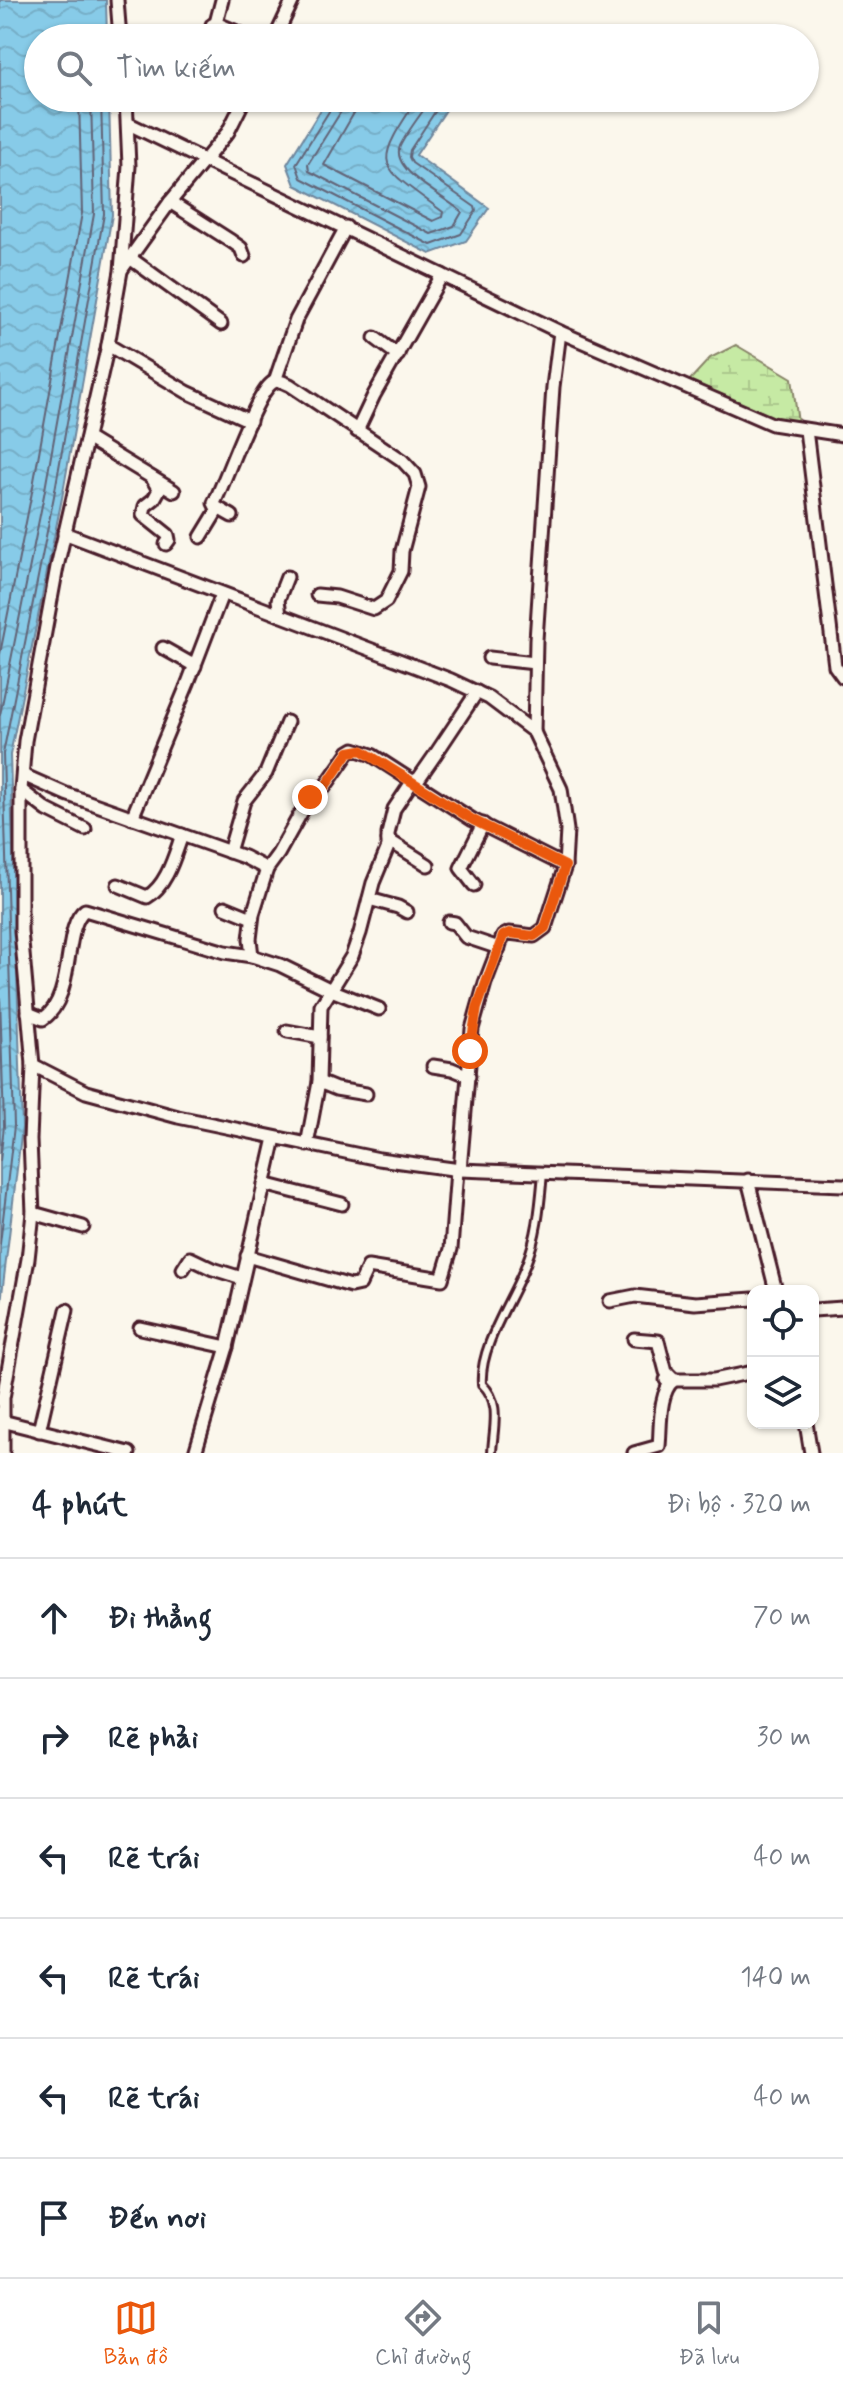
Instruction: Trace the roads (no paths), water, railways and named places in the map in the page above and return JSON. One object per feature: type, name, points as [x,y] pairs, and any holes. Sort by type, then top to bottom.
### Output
[{"type":"street","points":[[117,0],[119,24]]},
{"type":"street","points":[[216,23],[222,0]]},
{"type":"street","points":[[282,24],[293,0]]},
{"type":"street","points":[[3,1453],[4,1391],[28,1259],[33,1213],[30,1140],[33,1065],[21,931],[21,790],[32,702],[64,533],[108,345],[121,271],[129,166],[128,112]]},
{"type":"street","points":[[121,271],[170,202],[228,132],[238,112]]},
{"type":"street","points":[[129,124],[560,332],[772,424],[843,435]]},
{"type":"street","points":[[170,202],[241,248],[244,256]]},
{"type":"street","points":[[275,381],[296,320],[346,227]]},
{"type":"street","points":[[130,258],[221,324]]},
{"type":"street","points":[[357,431],[442,275]]},
{"type":"street","points":[[534,732],[535,663],[552,403],[560,332]]},
{"type":"street","points":[[375,338],[398,355]]},
{"type":"street","points":[[108,345],[187,392],[250,421]]},
{"type":"street","points":[[232,516],[218,509],[214,503],[250,421],[269,385],[275,381],[290,385],[402,460],[415,474],[419,487],[402,551],[401,571],[386,601],[374,609],[337,597],[317,595]]},
{"type":"street","points":[[806,430],[835,666],[843,677]]},
{"type":"street","points":[[87,438],[174,491]]},
{"type":"street","points":[[152,477],[159,490],[145,506],[143,515],[168,535],[166,544]]},
{"type":"street","points":[[201,537],[218,509]]},
{"type":"street","points":[[64,533],[477,692],[510,712],[534,732],[552,766],[563,798],[567,830],[565,866],[545,928],[534,936],[505,934],[477,1008],[472,1029],[451,1249],[442,1279],[368,1267],[360,1284],[349,1286],[247,1256]]},
{"type":"street","points":[[280,615],[278,600],[287,577]]},
{"type":"street","points":[[132,818],[222,594]]},
{"type":"street","points":[[163,648],[195,666]]},
{"type":"street","points":[[489,658],[535,663]]},
{"type":"street","points":[[307,1145],[319,1082],[321,1006],[355,949],[388,847],[394,809],[412,782],[419,778],[477,692]]},
{"type":"street","points":[[229,852],[244,801],[266,773],[287,722]]},
{"type":"street","points":[[252,956],[252,918],[267,869],[311,795],[324,788],[351,750],[367,752],[483,824],[565,866]]},
{"type":"street","points":[[23,775],[267,869]]},
{"type":"street","points":[[21,790],[47,810],[85,829]]},
{"type":"street","points":[[474,885],[461,868],[483,824]]},
{"type":"street","points":[[118,885],[147,897],[151,895],[168,872],[182,835]]},
{"type":"street","points":[[388,840],[428,865]]},
{"type":"street","points":[[369,899],[407,912]]},
{"type":"street","points":[[225,907],[252,918]]},
{"type":"street","points":[[28,1013],[43,1019],[51,1012],[65,979],[77,920],[85,910],[290,968],[331,990],[379,1009]]},
{"type":"street","points":[[449,922],[455,923],[466,937],[499,948]]},
{"type":"street","points":[[287,1031],[320,1037]]},
{"type":"street","points":[[33,1065],[86,1092],[178,1117],[379,1159],[459,1170],[843,1185]]},
{"type":"street","points":[[433,1066],[469,1076]]},
{"type":"street","points":[[319,1082],[336,1089],[366,1094]]},
{"type":"street","points":[[195,1453],[227,1347],[275,1138]]},
{"type":"street","points":[[748,1180],[774,1285]]},
{"type":"street","points":[[264,1184],[342,1204]]},
{"type":"street","points":[[33,1213],[83,1227]]},
{"type":"street","points":[[183,1269],[190,1258],[242,1278]]},
{"type":"street","points":[[610,1301],[635,1296],[695,1303],[747,1299]]},
{"type":"street","points":[[819,1310],[843,1308]]},
{"type":"street","points":[[39,1431],[67,1310]]},
{"type":"street","points":[[140,1328],[227,1347]]},
{"type":"street","points":[[634,1339],[658,1341],[670,1380],[664,1399],[659,1446],[634,1453]]},
{"type":"street","points":[[670,1380],[719,1379],[747,1373]]},
{"type":"street","points":[[2,1421],[129,1453]]},
{"type":"street","points":[[807,1429],[811,1453]]},
{"type":"lane","points":[[492,1453],[495,1405],[493,1395],[482,1384],[481,1371],[539,1225],[543,1173]]},
{"type":"water","points":[[0,0],[106,0],[107,24],[24,24],[24,112],[109,112],[112,215],[62,498],[10,755],[22,1127],[0,1311]]},
{"type":"water","points":[[319,112],[445,112],[416,155],[489,208],[466,241],[430,254],[295,185],[287,164]]}]
